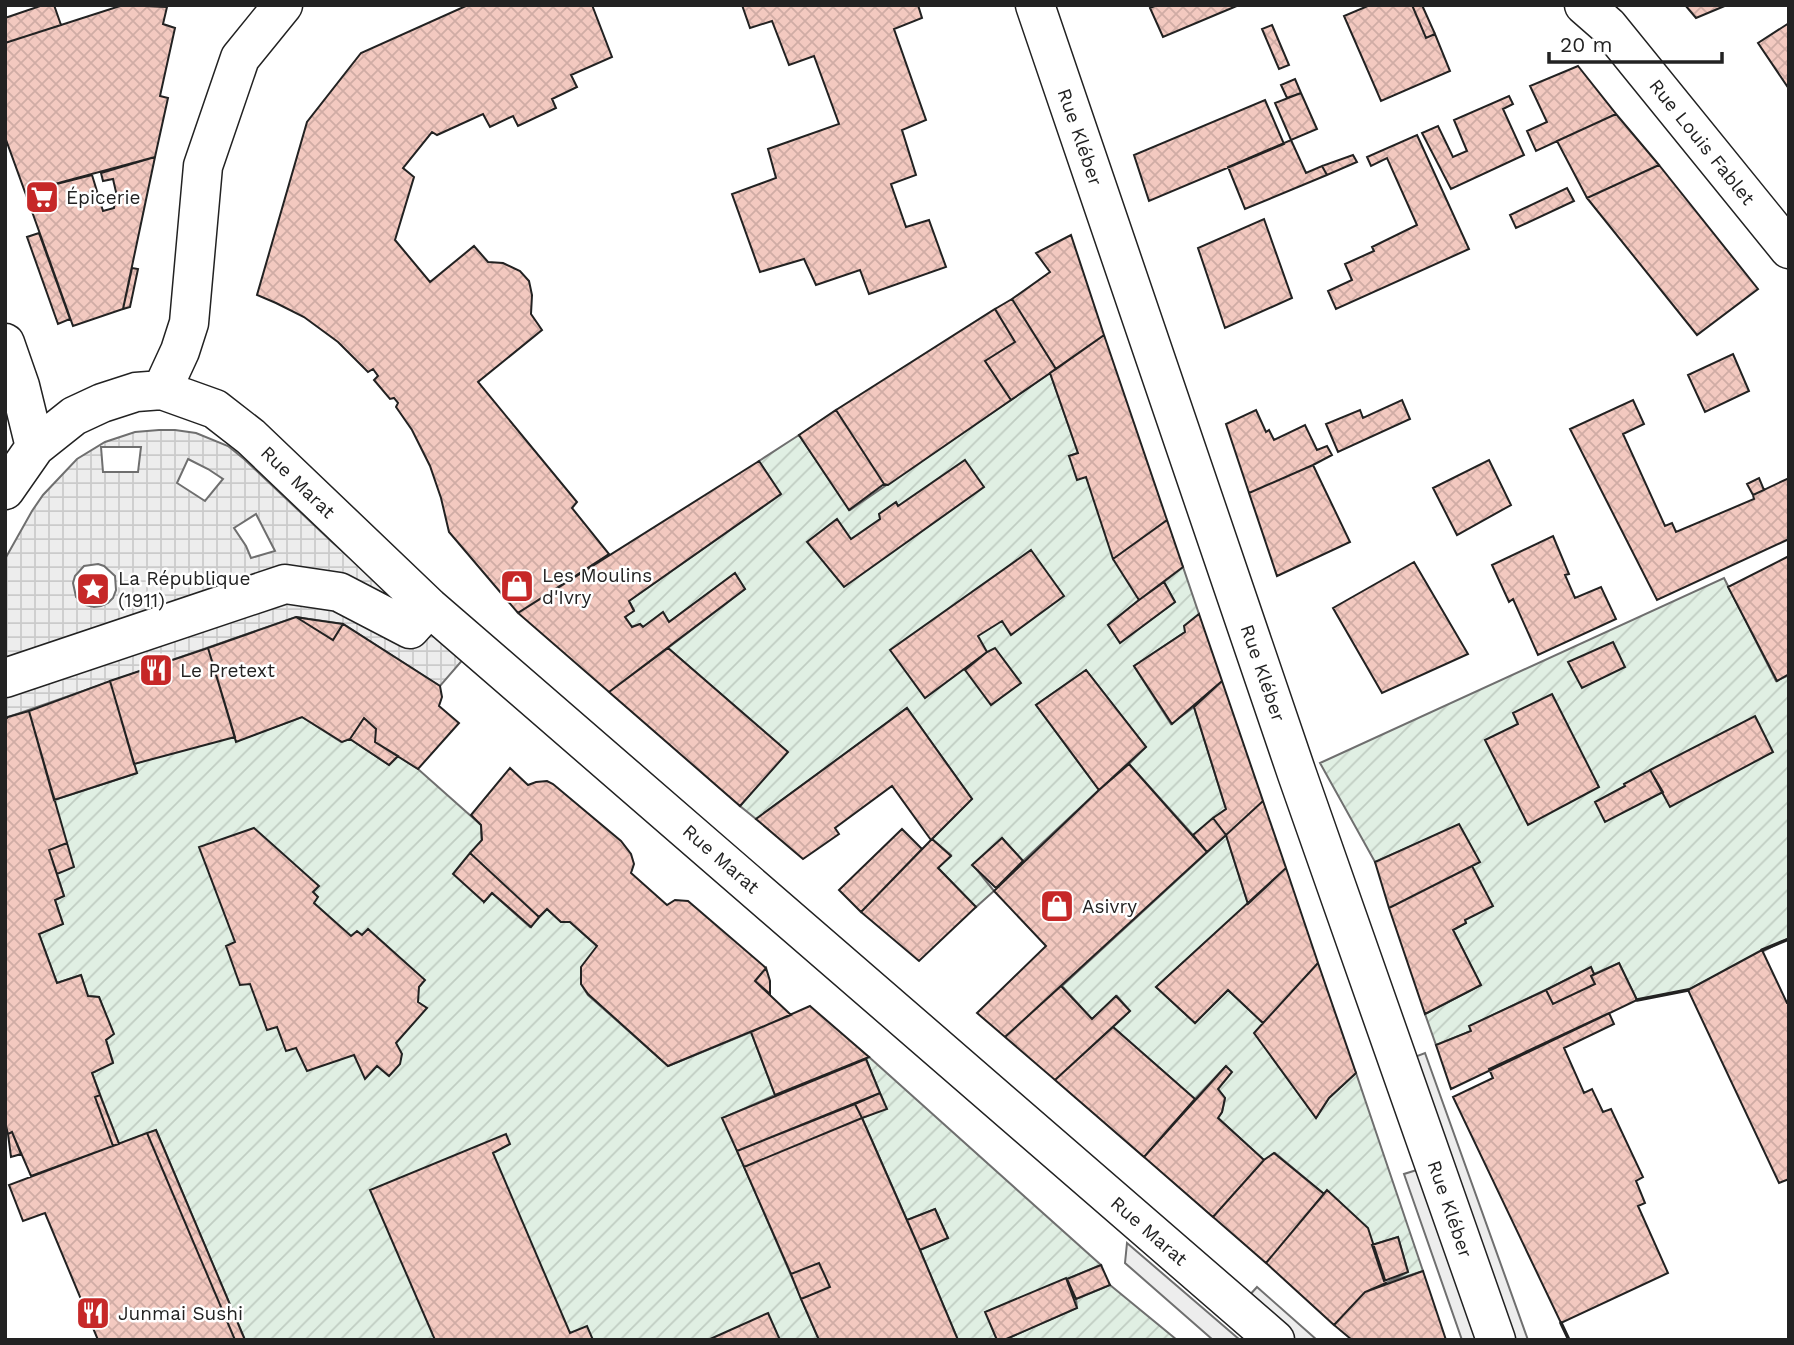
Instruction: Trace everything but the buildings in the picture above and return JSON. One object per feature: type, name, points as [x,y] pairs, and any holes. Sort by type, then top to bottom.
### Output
[{"type":"street","points":[[5,490],[36,447],[74,416],[135,392],[162,390],[180,351],[189,323],[203,166],[240,58],[284,5]]},
{"type":"street","name":"Rue Kléber","points":[[1035,5],[1297,774],[1496,1340]]},
{"type":"street","name":"Rue Louis Fablet","points":[[1584,5],[1608,26],[1789,249]]},
{"type":"street","points":[[5,343],[36,447]]},
{"type":"street","name":"Rue Marat","points":[[162,390],[215,410],[251,437],[429,607],[1275,1340]]},
{"type":"street","points":[[5,678],[285,584],[339,592],[410,629],[419,619]]},
{"type":"green space","points":[[1050,373],[1078,453],[1069,456],[1086,477],[1139,600],[1108,625],[1120,642],[1175,602],[1164,582],[1183,567],[1199,614],[1185,632],[1134,666],[1171,724],[1194,707],[1226,809],[1193,835],[1129,764],[1146,747],[1086,670],[1036,705],[1099,790],[1023,861],[1002,838],[973,865],[994,891],[976,907],[938,868],[951,855],[932,839],[972,799],[907,708],[756,819],[740,806],[787,751],[668,648],[745,589],[735,574],[669,622],[663,613],[643,627],[640,624],[632,627],[625,617],[634,610],[629,601],[780,495],[759,461],[799,435],[850,510]]},
{"type":"green space","points":[[1724,578],[1776,681],[1789,675],[1789,938],[1688,990],[1637,1000],[1619,963],[1594,974],[1591,968],[1470,1026],[1471,1031],[1436,1045],[1425,1014],[1481,985],[1453,930],[1466,923],[1472,866],[1479,862],[1459,825],[1375,862],[1320,763]]},
{"type":"green space","points":[[302,717],[341,742],[350,739],[389,765],[398,756],[418,769],[481,825],[484,902],[492,893],[530,927],[547,909],[561,922],[570,922],[597,946],[581,984],[588,995],[668,1066],[751,1032],[775,1095],[723,1118],[819,1340],[245,1340],[156,1130],[119,1144],[92,1073],[113,1062],[106,1040],[113,1034],[99,997],[88,996],[81,975],[57,983],[39,934],[63,924],[55,900],[64,896],[57,874],[54,800],[137,773],[134,764],[233,731],[237,741]]},
{"type":"green space","points":[[1226,835],[1248,904],[1156,987],[1195,1023],[1228,990],[1263,1023],[1255,1033],[1316,1118],[1329,1098],[1356,1073],[1423,1271],[1386,1283],[1408,1272],[1398,1237],[1372,1245],[1324,1194],[1275,1153],[1264,1160],[1218,1118],[1225,1098],[1218,1089],[1226,1066],[1195,1099],[1113,1027],[1130,1011],[1117,996],[1092,1019],[1062,986]]},
{"type":"green space","points":[[869,1057],[1101,1265],[986,1312],[997,1340],[958,1340],[920,1250],[948,1238],[935,1209],[907,1220],[862,1118],[886,1108],[866,1059]]},
{"type":"green space","points":[[1110,1285],[1177,1340],[1004,1340],[1077,1308],[1076,1299]]},
{"type":"shaded area","points":[[175,430],[196,433],[228,446],[419,619],[466,656],[440,686],[343,624],[296,617],[5,720],[5,559],[43,495],[77,459],[105,442],[135,432]],"holes":[[[101,447],[141,447],[138,472],[103,472]],[[188,459],[223,479],[205,501],[177,483]],[[256,514],[275,551],[251,558],[234,528]],[[98,564],[115,576],[116,590],[108,603],[94,607],[86,605],[76,597],[73,583],[75,576],[84,566]]]},
{"type":"shaded area","points":[[1425,1053],[1528,1340],[1514,1340],[1412,1058]]},
{"type":"shaded area","points":[[1420,1169],[1478,1340],[1462,1340],[1404,1174]]},
{"type":"shaded area","points":[[1127,1243],[1240,1340],[1213,1340],[1125,1263]]},
{"type":"shaded area","points":[[1257,1287],[1317,1340],[1295,1340],[1247,1298]]},
{"type":"wall","points":[[1762,950],[1789,939]]},
{"type":"wall","points":[[1637,1000],[1688,990]]},
{"type":"wall","points":[[1561,1323],[1569,1340]]},
{"type":"place","name":"Épicerie","points":[[42,197]]},
{"type":"place","name":"Les Moulins d'Ivry","points":[[517,586]]},
{"type":"place","name":"La République (1911)","points":[[93,589]]},
{"type":"place","name":"Le Pretext","points":[[156,670]]},
{"type":"place","name":"Asivry","points":[[1057,906]]},
{"type":"place","name":"Junmai Sushi","points":[[93,1313]]}]
